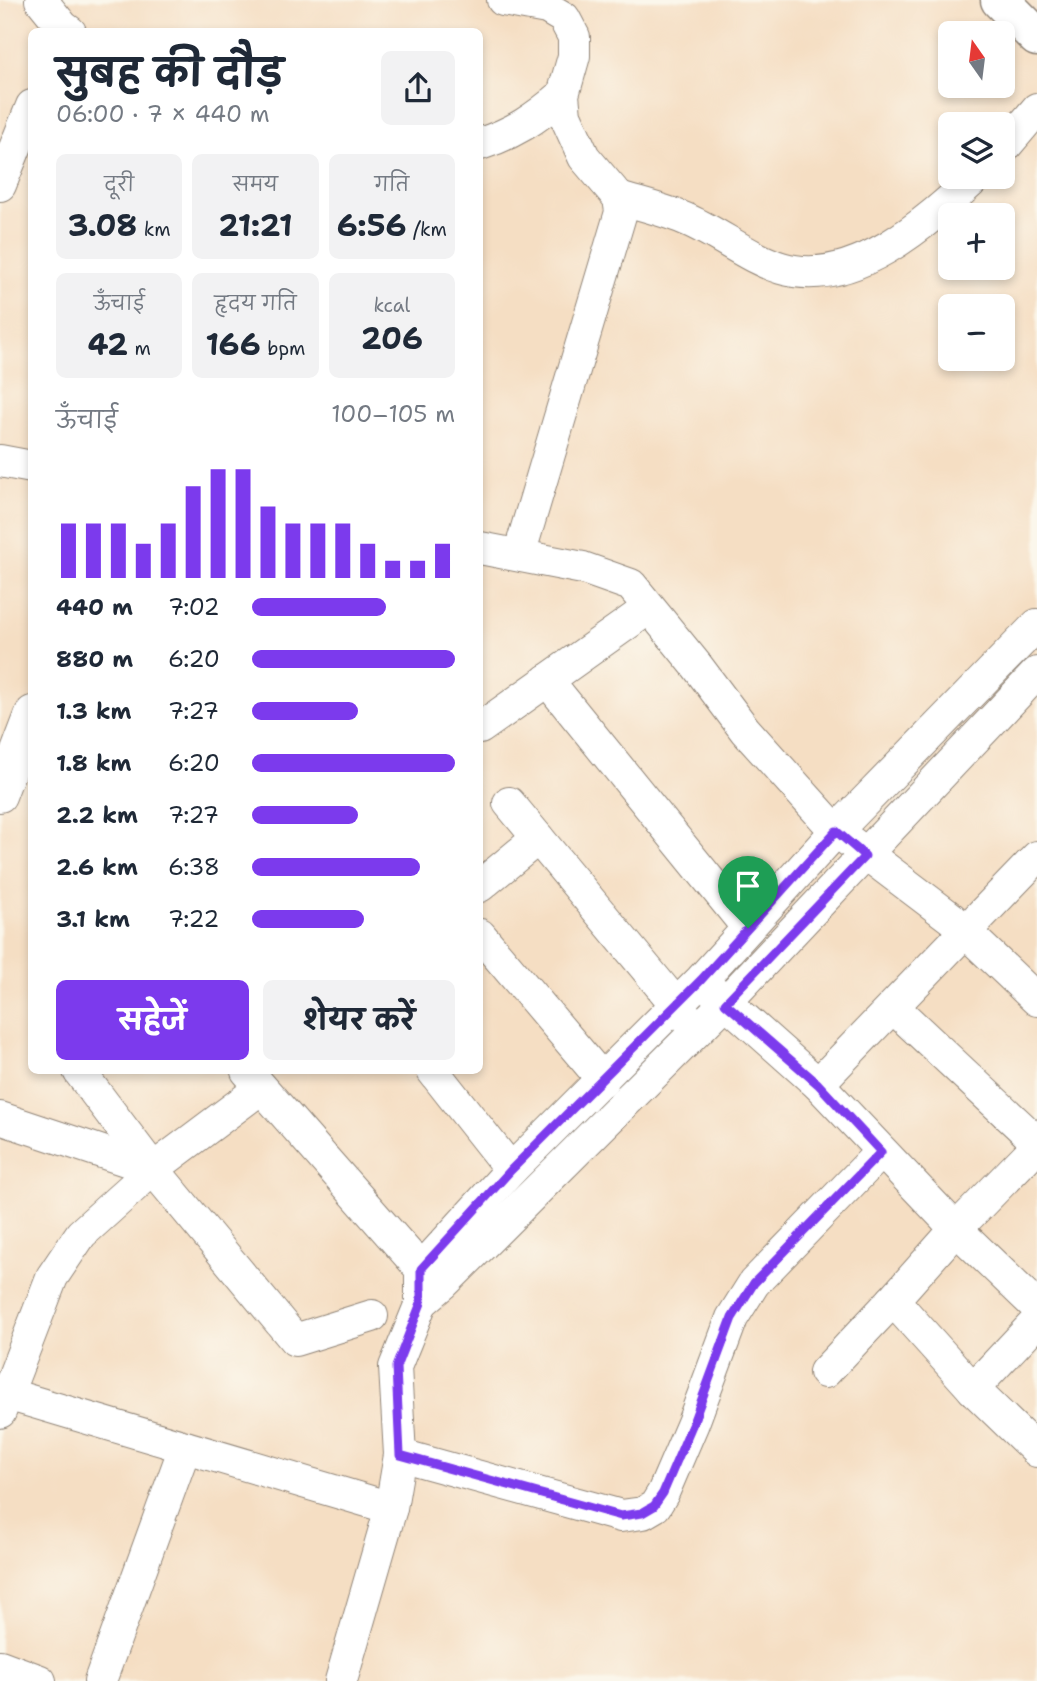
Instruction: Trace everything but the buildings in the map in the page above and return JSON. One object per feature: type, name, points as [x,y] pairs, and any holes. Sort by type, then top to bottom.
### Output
[{"type":"street","points":[[41,0],[62,28]]},
{"type":"street","points":[[503,0],[547,8],[564,18],[574,37],[574,56],[563,95],[565,115],[584,157],[619,198],[621,212],[519,555]]},
{"type":"street","points":[[1000,0],[1037,37]]},
{"type":"street","points":[[483,143],[508,135],[537,117],[563,95]]},
{"type":"street","points":[[1015,135],[1037,109]]},
{"type":"street","points":[[0,185],[28,116]]},
{"type":"street","points":[[619,198],[690,221],[742,250],[782,268],[820,274],[850,265],[889,246],[941,209],[963,189]]},
{"type":"street","points":[[0,461],[28,466]]},
{"type":"street","points":[[483,549],[583,568],[631,585],[745,730],[836,831],[865,856],[951,918],[1037,1000]]},
{"type":"street","points":[[483,727],[649,608]]},
{"type":"street","points":[[494,1211],[511,1170],[701,980],[836,831],[1037,625]]},
{"type":"street","points":[[341,1681],[391,1508],[400,1455],[396,1367],[429,1285],[494,1211],[725,1003],[1037,673]]},
{"type":"street","points":[[547,680],[748,928]]},
{"type":"street","points":[[9,783],[28,724]]},
{"type":"street","points":[[509,803],[697,1029]]},
{"type":"street","points":[[483,884],[538,838]]},
{"type":"street","points":[[818,1084],[1037,857]]},
{"type":"street","points":[[483,938],[603,1080]]},
{"type":"street","points":[[701,980],[818,1084],[956,1229],[1037,1307]]},
{"type":"street","points":[[825,1373],[1037,1144],[894,1008]]},
{"type":"street","points":[[81,1074],[153,1169],[295,1339],[372,1316]]},
{"type":"street","points":[[435,1074],[511,1170]]},
{"type":"street","points":[[391,1508],[185,1447],[2,1399],[52,1277],[81,1234],[254,1079],[429,1285]]},
{"type":"street","points":[[0,1118],[153,1169]]},
{"type":"street","points":[[400,1455],[621,1516],[642,1513],[654,1506],[663,1493],[693,1423],[732,1318],[754,1283],[881,1152]]},
{"type":"street","points":[[893,1300],[973,1389],[1037,1451]]},
{"type":"street","points":[[973,1389],[1037,1321]]},
{"type":"street","points":[[100,1681],[185,1447]]},
{"type":"street","points":[[0,1666],[40,1681]]},
{"type":"route","points":[[836,831],[865,856],[725,1003],[818,1084],[881,1152],[754,1283],[732,1318],[693,1423],[663,1493],[654,1506],[642,1513],[621,1516],[400,1455],[396,1367],[421,1303],[421,1269],[511,1170],[701,980],[748,928],[836,831]]}]
